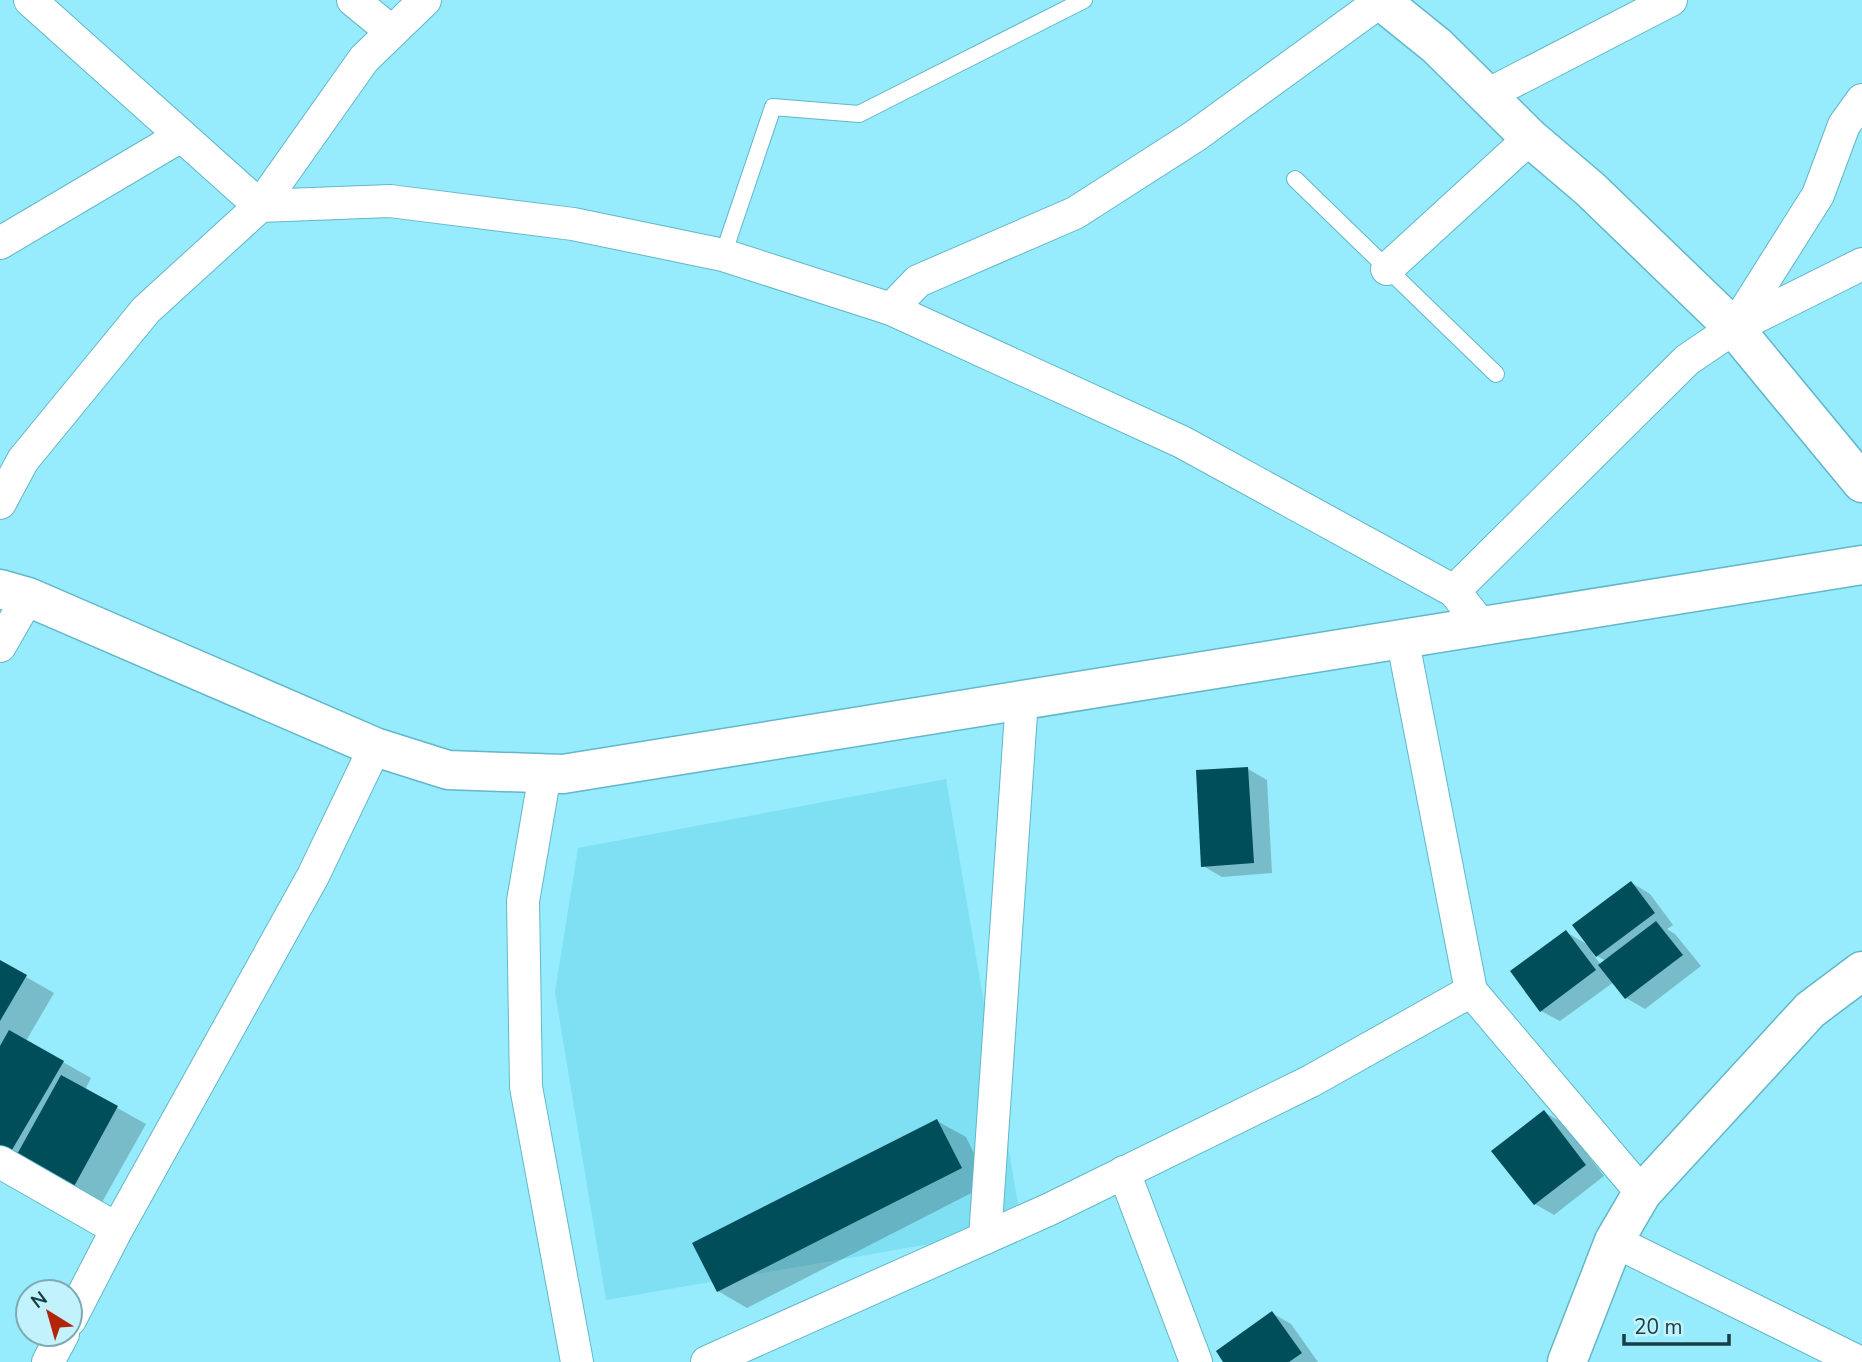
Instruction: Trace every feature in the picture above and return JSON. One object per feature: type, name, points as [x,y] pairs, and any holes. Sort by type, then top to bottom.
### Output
[{"type":"street","points":[[30,0],[59,10],[181,136],[260,206],[390,201],[573,224],[723,255],[891,309],[1182,442],[1454,591],[1480,625]]},
{"type":"street","points":[[353,0],[392,32]]},
{"type":"street","points":[[0,503],[23,460],[146,310],[260,206],[364,59],[425,0]]},
{"type":"street","points":[[891,309],[918,281],[1075,213],[1195,136],[1381,0],[1437,46],[1530,138],[1590,189],[1734,328],[1862,483]]},
{"type":"street","points":[[1487,96],[1671,0]]},
{"type":"street","points":[[1734,328],[1818,195],[1844,125],[1862,100]]},
{"type":"street","points":[[0,243],[181,136]]},
{"type":"street","points":[[1387,269],[1530,138]]},
{"type":"street","points":[[1454,591],[1687,360],[1734,328],[1862,264]]},
{"type":"street","points":[[0,646],[14,593],[375,747],[448,770],[564,775],[1402,637],[1862,565]]},
{"type":"street","points":[[1402,637],[1471,991],[1642,1193]]},
{"type":"street","points":[[985,1238],[1022,699]]},
{"type":"street","points":[[84,1293],[313,876],[375,747]]},
{"type":"street","points":[[545,774],[523,901],[526,1087],[577,1362]]},
{"type":"street","points":[[1567,1362],[1614,1241],[1642,1193],[1810,1010],[1862,971]]},
{"type":"street","points":[[707,1362],[985,1238],[1311,1082],[1471,991]]},
{"type":"street","points":[[0,1162],[117,1229]]},
{"type":"street","points":[[1124,1172],[1196,1362]]},
{"type":"street","points":[[1614,1241],[1859,1362]]},
{"type":"lane","points":[[723,255],[773,107],[859,114],[1084,0]]},
{"type":"lane","points":[[1295,179],[1496,374]]},
{"type":"shaded area","points":[[946,779],[1022,1228],[606,1300],[555,992],[578,848]]},
{"type":"building","points":[[1248,767],[1254,863],[1201,867],[1196,770]]},
{"type":"building","points":[[1631,881],[1655,913],[1596,957],[1572,925]]},
{"type":"building","points":[[1656,921],[1683,955],[1625,999],[1598,965]]},
{"type":"building","points":[[1566,930],[1596,970],[1540,1012],[1510,971]]},
{"type":"building","points":[[0,960],[27,975],[0,1021]]},
{"type":"building","points":[[9,1030],[64,1061],[9,1155],[0,1150],[0,1046]]},
{"type":"building","points":[[61,1075],[118,1106],[72,1190],[15,1158]]},
{"type":"building","points":[[1544,1110],[1586,1165],[1534,1205],[1491,1151]]},
{"type":"building","points":[[937,1119],[962,1168],[717,1292],[692,1243]]},
{"type":"building","points":[[1272,1311],[1302,1353],[1289,1362],[1223,1362],[1216,1351]]}]
